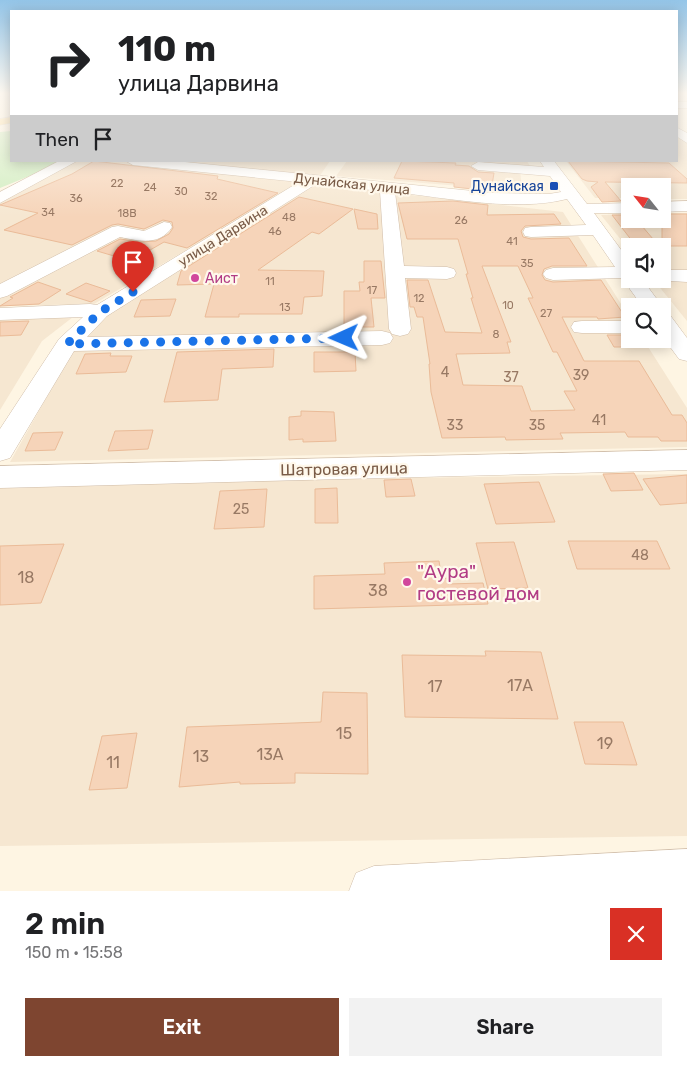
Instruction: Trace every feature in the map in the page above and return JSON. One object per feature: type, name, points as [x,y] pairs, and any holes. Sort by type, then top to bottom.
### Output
[{"type":"street","points":[[0,198],[68,162]]},
{"type":"street","name":"Дунайская улица","points":[[143,162],[493,198],[553,198],[570,194]]},
{"type":"street","points":[[478,166],[552,170]]},
{"type":"street","name":"улица Дарвина","points":[[0,450],[67,344],[100,312],[320,180],[336,168]]},
{"type":"street","points":[[552,170],[621,262]]},
{"type":"street","points":[[552,170],[526,181],[528,186],[553,198]]},
{"type":"street","points":[[67,344],[391,334],[395,272],[386,188]]},
{"type":"street","points":[[671,207],[687,206]]},
{"type":"street","points":[[583,209],[621,208]]},
{"type":"street","points":[[0,292],[118,230],[146,236],[164,226]]},
{"type":"street","points":[[531,232],[598,230]]},
{"type":"street","points":[[395,272],[447,273]]},
{"type":"street","points":[[554,274],[621,275]]},
{"type":"street","points":[[671,276],[687,276]]},
{"type":"street","points":[[0,314],[90,310],[100,312]]},
{"type":"street","points":[[582,327],[621,328]]},
{"type":"street","points":[[671,334],[687,354]]},
{"type":"street","name":"Шатровая улица","points":[[0,477],[687,460]]},
{"type":"street","points":[[374,891],[687,873]]},
{"type":"shaded area","points":[[678,136],[687,143],[687,199],[671,199],[671,178],[621,178],[621,198],[595,198],[567,162],[678,162]]},
{"type":"shaded area","points":[[73,162],[131,162],[306,180],[94,304],[0,306],[0,202]]},
{"type":"shaded area","points":[[175,162],[329,162],[319,177]]},
{"type":"shaded area","points":[[346,162],[528,162],[531,168],[520,168],[522,191],[336,176]]},
{"type":"shaded area","points":[[316,182],[384,192],[563,212],[621,304],[621,348],[649,348],[687,408],[687,447],[10,462],[82,335],[118,305]]},
{"type":"shaded area","points":[[671,213],[687,213],[687,321],[671,301],[671,298],[668,298],[660,288],[671,288],[671,238],[621,238],[621,240],[601,215],[621,214],[621,228],[671,228]]},
{"type":"shaded area","points":[[73,317],[42,341],[0,410],[0,318]]},
{"type":"shaded area","points":[[687,474],[687,836],[0,846],[0,484]]},
{"type":"green space","points":[[0,135],[10,135],[10,162],[64,162],[0,188]]},
{"type":"building","points":[[92,162],[102,162],[218,176],[217,179],[278,193],[187,248],[164,242],[131,261],[97,251],[120,239],[141,242],[156,241],[169,234],[173,228],[172,222],[163,220],[144,229],[118,224],[112,225],[72,245],[4,230],[38,213],[0,205],[72,174]]},
{"type":"building","points":[[402,162],[456,163],[455,165],[469,166],[478,172],[494,173],[491,191],[454,187],[454,183],[394,178]]},
{"type":"building","points":[[569,162],[669,163],[687,179],[687,183],[671,183],[671,178],[621,178],[621,182],[605,182],[621,201],[602,202],[591,187],[598,182],[582,179]]},
{"type":"building","points":[[299,197],[353,209],[319,234],[312,232],[258,270],[324,271],[322,296],[304,297],[302,314],[239,314],[239,317],[205,317],[214,284],[177,285],[181,271]]},
{"type":"building","points":[[453,201],[488,205],[487,215],[554,214],[561,224],[525,226],[521,231],[523,237],[531,239],[569,238],[587,266],[552,266],[544,269],[542,275],[545,280],[553,282],[601,280],[621,311],[621,317],[598,319],[597,317],[562,317],[584,361],[639,361],[672,415],[682,415],[687,423],[687,441],[661,441],[658,437],[628,437],[625,432],[560,433],[563,439],[506,440],[505,437],[442,438],[431,392],[430,364],[423,317],[417,317],[414,307],[410,307],[407,280],[428,280],[445,332],[482,333],[471,298],[473,298],[466,274],[468,274],[458,239],[407,239],[398,203]],"holes":[[[482,266],[518,266],[533,298],[528,298],[553,352],[557,352],[577,391],[564,391],[575,410],[531,411],[522,386],[463,385],[456,354],[510,353],[507,342],[511,342]]]},
{"type":"building","points":[[354,209],[377,214],[378,229],[358,229]]},
{"type":"building","points":[[671,214],[687,214],[687,246],[671,246],[671,238],[662,238],[662,228],[671,228]]},
{"type":"building","points":[[612,215],[621,215],[621,227]]},
{"type":"building","points":[[622,228],[644,228],[652,238],[630,238]]},
{"type":"building","points":[[364,261],[381,261],[385,298],[371,298],[374,327],[344,327],[344,291],[360,291],[359,282],[364,282]]},
{"type":"building","points":[[38,282],[61,290],[39,304],[0,306],[13,298],[10,297]]},
{"type":"building","points":[[86,283],[110,291],[91,302],[66,294]]},
{"type":"building","points":[[176,299],[170,316],[134,317],[141,300]]},
{"type":"building","points":[[29,321],[21,335],[0,336],[0,322]]},
{"type":"building","points":[[607,335],[621,335],[621,347],[614,347]]},
{"type":"building","points":[[274,349],[273,367],[222,369],[218,400],[164,402],[177,352]]},
{"type":"building","points":[[314,352],[355,352],[356,371],[314,372]]},
{"type":"building","points":[[111,353],[110,356],[132,356],[126,372],[76,374],[85,354]]},
{"type":"building","points":[[301,411],[334,412],[336,441],[303,442],[303,439],[289,440],[289,417],[301,416]]},
{"type":"building","points":[[153,430],[148,449],[108,451],[115,431]]},
{"type":"building","points":[[63,432],[55,450],[25,451],[33,433]]},
{"type":"building","points":[[634,473],[643,490],[611,491],[603,474]]},
{"type":"building","points":[[687,475],[687,503],[660,505],[643,479]]},
{"type":"building","points":[[411,479],[415,496],[386,497],[384,480]]},
{"type":"building","points":[[539,482],[555,522],[496,524],[484,484]]},
{"type":"building","points":[[337,488],[338,523],[315,523],[315,489]]},
{"type":"building","points":[[267,489],[264,527],[214,529],[220,491]]},
{"type":"building","points":[[568,541],[657,541],[670,569],[577,569]]},
{"type":"building","points":[[514,542],[528,588],[488,589],[476,543]]},
{"type":"building","points":[[64,544],[41,603],[0,605],[0,546]]},
{"type":"building","points":[[439,561],[442,579],[447,578],[448,584],[483,583],[488,604],[314,609],[314,576],[385,574],[384,563]]},
{"type":"building","points":[[485,651],[541,652],[558,719],[405,717],[402,655],[486,656]]},
{"type":"building","points":[[323,692],[367,693],[368,774],[295,773],[295,783],[240,784],[240,782],[179,787],[187,727],[321,722]]},
{"type":"building","points":[[574,722],[623,722],[637,765],[585,764]]},
{"type":"building","points":[[137,733],[127,788],[89,790],[102,736]]},
{"type":"place","name":"Дунайская","points":[[554,186]]},
{"type":"place","name":"Аист","points":[[195,278]]},
{"type":"place","name":"\"Аура\" гостевой дом","points":[[407,582]]},
{"type":"route","points":[[133,292],[100,312],[67,344],[344,338]]}]
